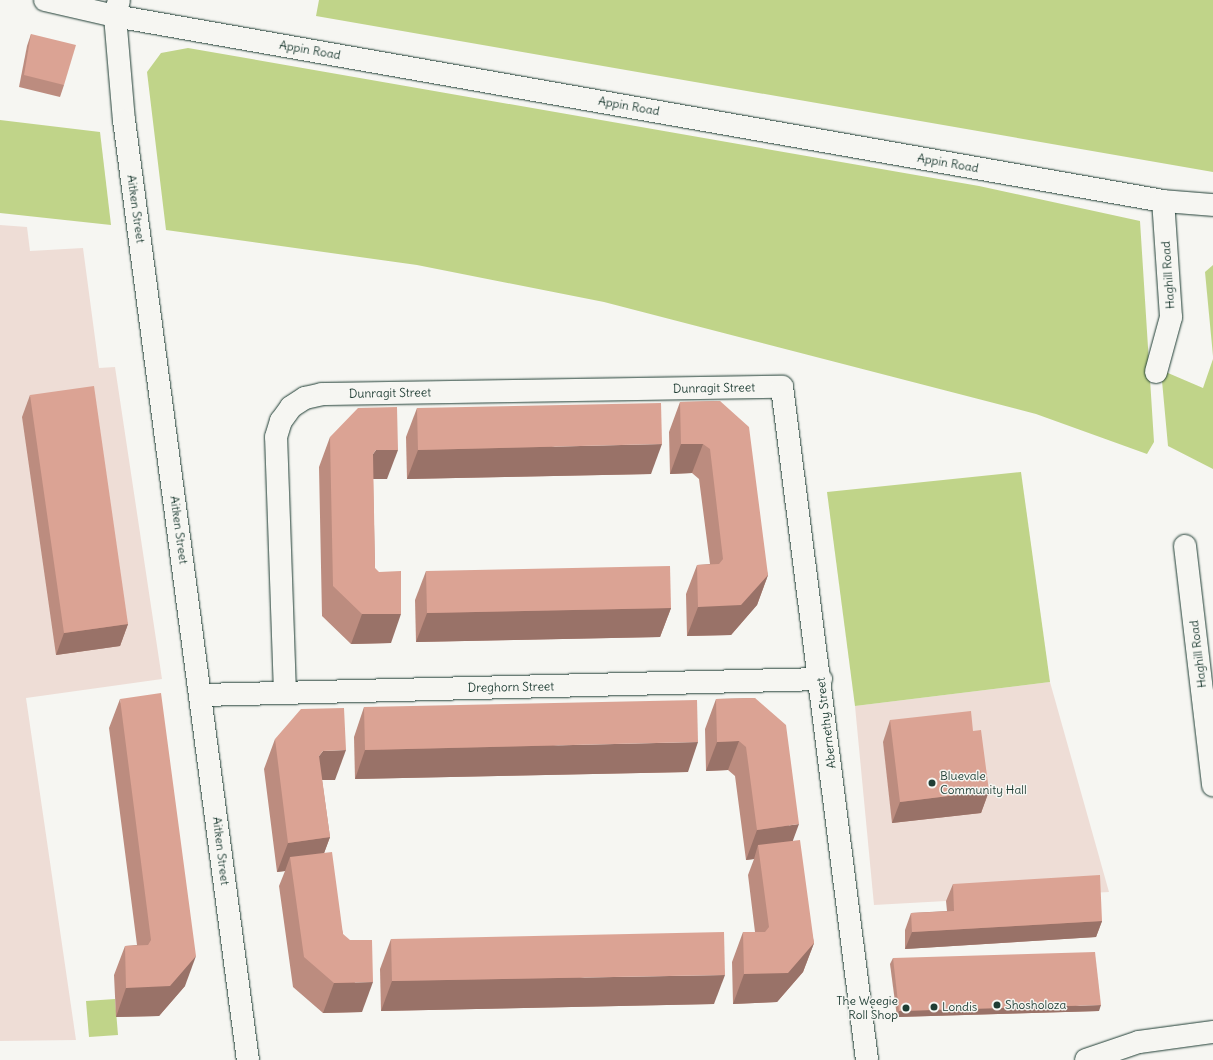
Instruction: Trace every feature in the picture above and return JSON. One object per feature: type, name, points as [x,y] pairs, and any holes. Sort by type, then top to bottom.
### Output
[{"type":"street","name":"Appin Road","points":[[46,0],[117,8],[1163,201],[1213,205]]},
{"type":"street","name":"Aitken Street","points":[[117,8],[124,120],[202,695],[248,1060]]},
{"type":"street","name":"Haghill Road","points":[[1156,372],[1171,317],[1163,201]]},
{"type":"street","name":"Abernethy Street","points":[[782,387],[821,679],[867,1060]]},
{"type":"street","name":"Dunragit Street","points":[[285,693],[276,437],[281,421],[291,407],[305,398],[322,394],[782,387]]},
{"type":"street","name":"Haghill Road","points":[[1185,546],[1213,785]]},
{"type":"street","name":"Dreghorn Street","points":[[202,695],[821,679]]},
{"type":"street","points":[[1086,1060],[1139,1042],[1213,1032]]},
{"type":"shaded area","points":[[0,225],[27,227],[30,251],[83,248],[99,368],[115,367],[162,679],[26,698],[76,1040],[0,1041]]},
{"type":"shaded area","points":[[1050,682],[1109,892],[874,905],[855,706]]},
{"type":"green space","points":[[319,0],[1213,0],[1213,172],[316,16]]},
{"type":"green space","points":[[188,48],[979,186],[1140,221],[1154,442],[1147,454],[1036,414],[604,302],[417,265],[166,230],[147,72],[161,53]]},
{"type":"green space","points":[[0,120],[100,132],[111,225],[0,213]]},
{"type":"green space","points":[[1213,265],[1213,356],[1205,272]]},
{"type":"green space","points":[[1213,359],[1213,469],[1168,446],[1161,370],[1203,388]]},
{"type":"green space","points":[[1021,472],[1050,682],[855,706],[827,492]]},
{"type":"green space","points":[[115,999],[118,1035],[89,1037],[86,1001]]},
{"type":"building","points":[[31,34],[76,45],[64,85],[24,75]]},
{"type":"building","points":[[94,386],[128,624],[64,633],[30,395]]},
{"type":"building","points":[[720,401],[749,427],[768,575],[741,605],[698,607],[697,565],[719,564],[723,559],[710,449],[703,444],[681,444],[680,402]]},
{"type":"building","points":[[661,403],[662,444],[418,450],[417,408]]},
{"type":"building","points":[[397,407],[398,450],[376,450],[373,454],[375,568],[379,572],[401,571],[401,614],[362,614],[333,586],[330,437],[358,408]]},
{"type":"building","points":[[670,566],[671,608],[427,613],[426,571]]},
{"type":"building","points":[[161,693],[196,956],[170,986],[126,988],[125,946],[148,945],[151,940],[120,699]]},
{"type":"building","points":[[755,698],[786,725],[799,824],[757,830],[746,747],[739,741],[717,742],[716,699]]},
{"type":"building","points":[[697,700],[698,742],[365,750],[364,707]]},
{"type":"building","points":[[344,708],[346,750],[323,751],[319,756],[330,837],[288,843],[275,739],[301,709]]},
{"type":"building","name":"Bluevale Community Hall","points":[[971,711],[973,731],[981,730],[989,791],[900,802],[890,720]]},
{"type":"building","points":[[800,840],[814,943],[788,973],[744,974],[743,932],[765,932],[769,927],[758,845]]},
{"type":"building","points":[[332,852],[343,934],[350,940],[372,940],[373,982],[334,983],[304,957],[290,857]]},
{"type":"building","points":[[1100,875],[1102,921],[912,932],[911,913],[954,911],[953,884]]},
{"type":"building","points":[[724,932],[725,975],[392,981],[391,939]]},
{"type":"building","points":[[1095,952],[1101,1005],[899,1011],[893,958]]},
{"type":"place","name":"Bluevale Community Hall","points":[[932,783]]},
{"type":"place","name":"Shosholoza","points":[[997,1005]]},
{"type":"place","name":"Londis","points":[[934,1007]]},
{"type":"place","name":"The Weegie Roll Shop","points":[[906,1008]]}]
